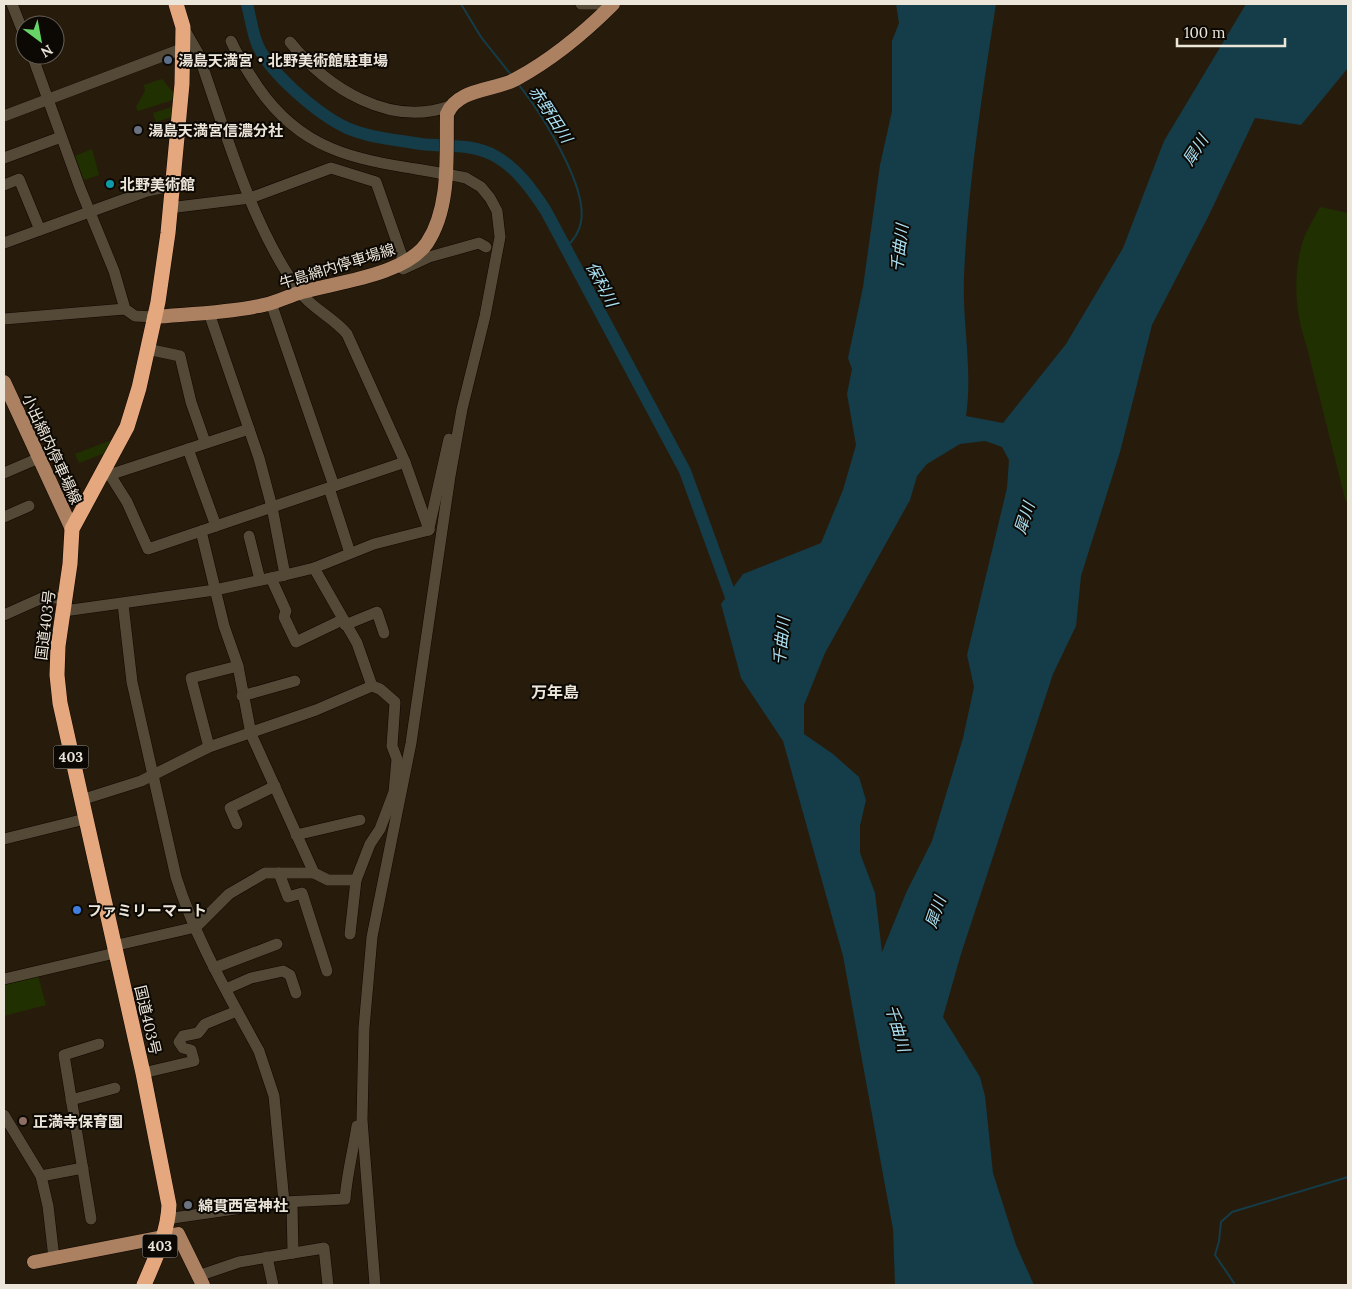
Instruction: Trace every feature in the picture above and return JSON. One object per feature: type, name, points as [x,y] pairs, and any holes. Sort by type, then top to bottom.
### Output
[{"type":"highway","name":"国道403号","points":[[144,1285],[171,1235],[168,1218],[171,1211],[143,1073],[80,800],[60,703],[57,675],[58,646],[72,529],[107,471],[127,427],[139,388],[166,252],[171,186],[179,127],[184,48],[183,27],[176,4]]},
{"type":"main road","points":[[448,110],[464,96],[515,80],[552,56],[613,4]]},
{"type":"main road","name":"牛島綿内停車場線","points":[[154,317],[209,313],[271,303],[300,292],[381,271],[412,259],[427,243],[439,219],[446,174],[448,110]]},
{"type":"main road","name":"小出綿内停車場線","points":[[4,382],[72,529]]},
{"type":"main road","points":[[34,1262],[171,1235],[200,1281]]},
{"type":"street","points":[[582,4],[594,6],[596,4]]},
{"type":"street","points":[[183,27],[198,53],[263,233],[300,292],[339,324],[347,334],[405,462],[429,530]]},
{"type":"street","points":[[231,41],[246,68],[278,112],[299,130],[320,144],[357,158],[466,178],[481,187],[497,211],[500,236],[485,316],[462,409],[440,534],[411,743],[397,793],[372,937],[364,1028],[362,1120],[373,1285]]},
{"type":"street","points":[[290,42],[325,78],[362,99],[407,113],[448,110]]},
{"type":"street","points":[[4,116],[184,48]]},
{"type":"street","points":[[36,65],[61,137],[114,271],[125,309]]},
{"type":"street","points":[[4,158],[61,137]]},
{"type":"street","points":[[169,208],[250,198],[331,168],[376,182],[404,262]]},
{"type":"street","points":[[4,185],[19,179],[40,230]]},
{"type":"street","points":[[4,243],[146,191],[171,186]]},
{"type":"street","points":[[381,271],[393,273],[429,257],[479,243],[486,247]]},
{"type":"street","points":[[271,303],[332,487],[350,553]]},
{"type":"street","points":[[4,319],[125,309],[136,316],[154,317]]},
{"type":"street","points":[[209,313],[249,429],[272,507],[285,575]]},
{"type":"street","points":[[147,350],[180,356],[191,402],[205,442]]},
{"type":"street","points":[[429,530],[452,426],[457,412],[462,409]]},
{"type":"street","points":[[249,429],[188,449],[107,471],[127,502],[148,549],[405,462]]},
{"type":"street","points":[[188,449],[216,526]]},
{"type":"street","points":[[4,473],[39,458]]},
{"type":"street","points":[[4,517],[29,506]]},
{"type":"street","points":[[4,615],[42,598],[64,605],[123,604],[215,590],[314,568],[350,553],[429,530]]},
{"type":"street","points":[[201,531],[215,590],[238,666],[242,696],[251,734],[314,873]]},
{"type":"street","points":[[249,536],[265,579],[286,611],[284,617],[296,642],[343,622],[377,612],[384,634]]},
{"type":"street","points":[[314,568],[356,643],[372,686]]},
{"type":"street","points":[[123,604],[132,682],[176,877],[184,903],[214,968],[259,1051],[274,1096],[294,1253]]},
{"type":"street","points":[[209,747],[191,678],[238,666]]},
{"type":"street","points":[[242,696],[295,681]]},
{"type":"street","points":[[80,800],[114,790],[153,775],[209,747],[251,734],[372,686],[380,689],[395,702],[392,746],[396,759],[397,793],[380,829],[370,844],[356,880],[350,934]]},
{"type":"street","points":[[237,824],[230,808],[275,786]]},
{"type":"street","points":[[4,839],[85,819]]},
{"type":"street","points":[[296,835],[360,820]]},
{"type":"street","points":[[279,872],[288,897],[302,893],[327,971]]},
{"type":"street","points":[[4,979],[196,927],[229,894],[244,883],[265,873],[314,873],[328,880],[356,880]]},
{"type":"street","points":[[214,968],[277,944]]},
{"type":"street","points":[[226,989],[251,978],[283,971],[290,975],[296,993]]},
{"type":"street","points":[[143,1073],[194,1061],[191,1050],[183,1048],[179,1042],[183,1036],[198,1033],[205,1024],[237,1011]]},
{"type":"street","points":[[92,1219],[64,1055],[99,1044]]},
{"type":"street","points":[[72,1100],[115,1088]]},
{"type":"street","points":[[4,1115],[41,1176],[48,1206],[54,1258]]},
{"type":"street","points":[[171,1211],[345,1199],[347,1172],[352,1159],[358,1121],[362,1120]]},
{"type":"street","points":[[41,1176],[83,1168]]},
{"type":"street","points":[[200,1281],[239,1262],[324,1248],[328,1285]]},
{"type":"street","points":[[267,1257],[273,1285]]},
{"type":"green space","points":[[162,79],[176,96],[176,99],[138,111],[136,107],[145,91],[144,85]]},
{"type":"green space","points":[[175,106],[175,116],[156,122],[153,113]]},
{"type":"green space","points":[[92,149],[99,175],[84,180],[75,156]]},
{"type":"green space","points":[[1320,207],[1348,213],[1348,500],[1346,502],[1303,334],[1296,293],[1300,251],[1304,238]]},
{"type":"green space","points":[[112,440],[105,453],[79,463],[75,454]]},
{"type":"green space","points":[[38,976],[46,1005],[4,1016],[4,985]]},
{"type":"water","points":[[896,4],[996,4],[972,174],[964,276],[964,311],[968,364],[966,416],[1003,423],[1066,344],[1123,248],[1164,141],[1246,4],[1348,4],[1348,68],[1301,125],[1255,118],[1208,217],[1152,325],[1120,452],[1081,576],[1076,626],[1053,674],[961,954],[943,1017],[980,1077],[985,1096],[993,1173],[1016,1245],[1034,1285],[895,1285],[893,1229],[843,956],[783,741],[741,678],[721,604],[743,574],[821,543],[843,490],[856,445],[847,394],[852,369],[848,358],[863,287],[880,165],[892,111],[892,41],[899,23]],"holes":[[[985,441],[1002,447],[1009,460],[1007,488],[967,655],[974,687],[963,738],[932,841],[906,893],[882,952],[875,893],[860,853],[860,826],[866,800],[859,777],[833,754],[804,734],[804,705],[825,653],[910,500],[917,476],[927,464],[960,444]]]},
{"type":"waterway","name":"保科川","points":[[247,4],[256,41],[270,65],[295,91],[335,122],[347,128],[374,136],[421,144],[468,147],[486,152],[503,161],[530,188],[546,211],[685,471],[735,608]]},
{"type":"waterway","name":"赤野田川","points":[[461,4],[481,37],[511,75]]},
{"type":"waterway","name":"赤野田川","points":[[519,85],[550,131],[570,170],[577,189],[581,207],[581,222],[576,236],[566,247]]},
{"type":"waterway","points":[[1234,1283],[1215,1255],[1221,1222],[1232,1212],[1348,1177]]},
{"type":"place","name":"湯島天満宮・北野美術館駐車場","points":[[168,60]]},
{"type":"place","name":"湯島天満宮信濃分社","points":[[138,130]]},
{"type":"place","name":"北野美術館","points":[[110,184]]},
{"type":"place","name":"ファミリーマート","points":[[77,910]]},
{"type":"place","name":"正満寺保育園","points":[[23,1121]]},
{"type":"place","name":"綿貫西宮神社","points":[[188,1205]]},
{"type":"district","name":"万年島","points":[[555,692]]},
{"type":"water label","name":"犀川","points":[[1195,150]]},
{"type":"water label","name":"千曲川","points":[[899,248]]},
{"type":"water label","name":"犀川","points":[[1024,518]]},
{"type":"water label","name":"千曲川","points":[[781,641]]},
{"type":"water label","name":"犀川","points":[[935,912]]},
{"type":"water label","name":"千曲川","points":[[898,1028]]}]
